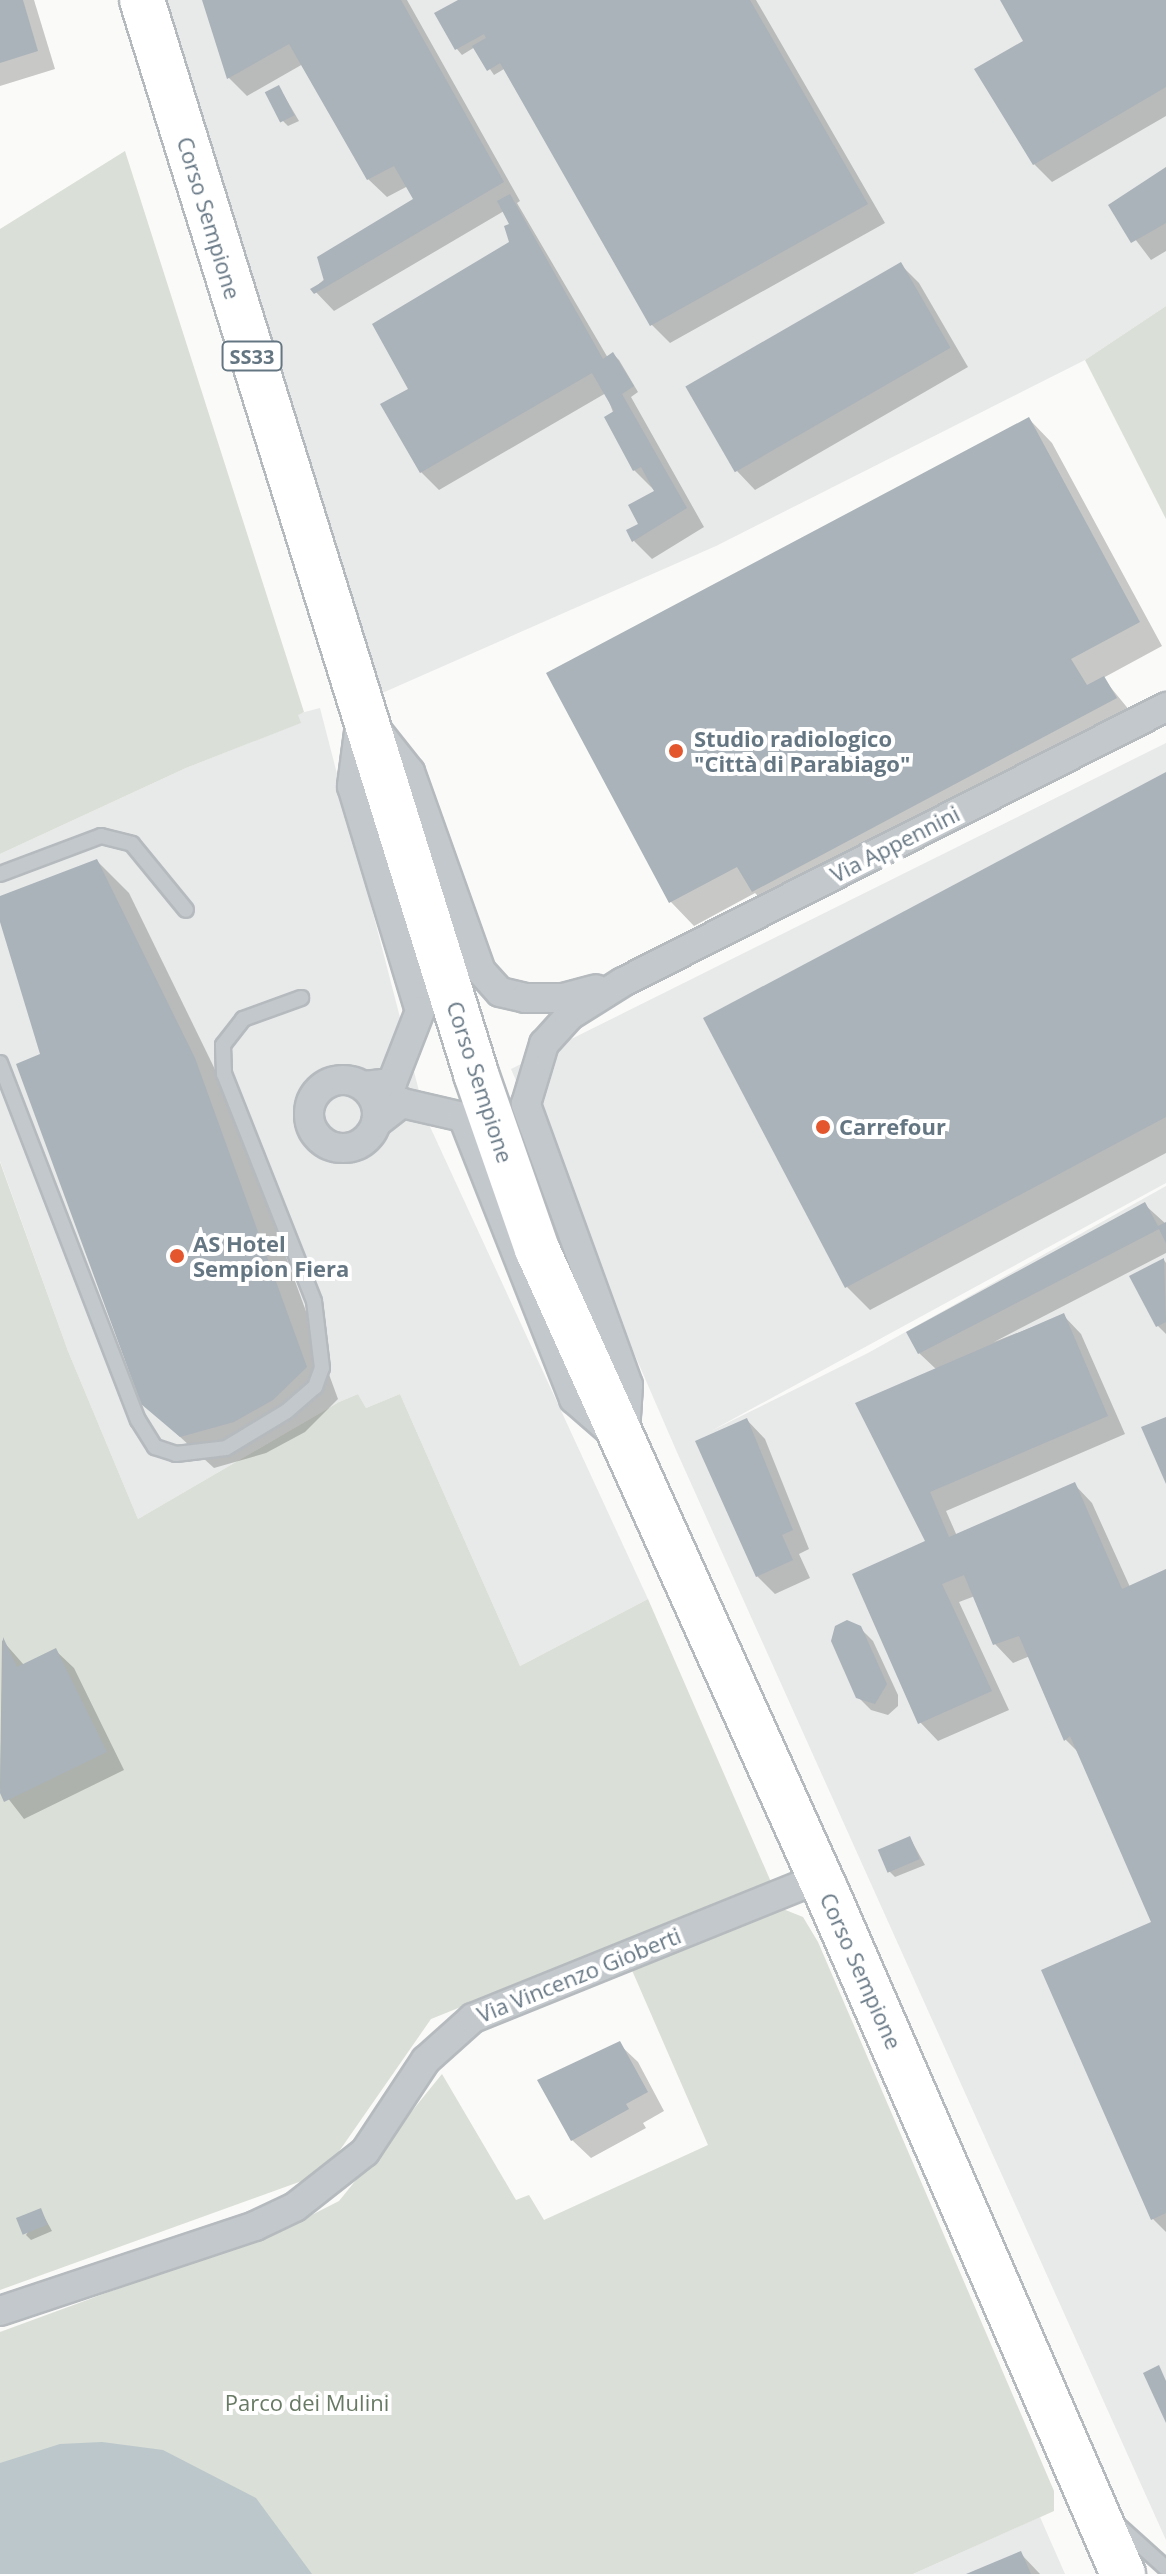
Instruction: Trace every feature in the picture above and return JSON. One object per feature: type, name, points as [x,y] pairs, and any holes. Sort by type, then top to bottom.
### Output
[{"type":"main road","name":"Corso Sempione","points":[[142,0],[362,712],[537,1249],[820,1878],[1123,2574]]},
{"type":"street","name":"Via Appennini","points":[[624,1443],[628,1385],[526,1104],[544,1044],[569,1016],[623,982],[1166,707]]},
{"type":"street","name":"Via Appennini","points":[[362,712],[410,772],[481,971],[500,992],[525,998],[563,998],[623,982]]},
{"type":"street","name":"Corso Sempione","points":[[362,712],[352,786],[420,1011],[392,1083],[364,1086],[346,1079],[327,1084],[312,1099],[309,1120],[320,1140],[341,1148],[362,1142],[376,1123],[402,1103],[463,1117],[574,1399],[624,1443]]},
{"type":"street","points":[[364,1086],[376,1103],[376,1123]]},
{"type":"street","name":"Via Vincenzo Gioberti","points":[[0,2311],[286,2212],[323,2189],[365,2152],[426,2060],[473,2018],[820,1878]]},
{"type":"lane","points":[[0,874],[101,836],[132,844],[186,910]]},
{"type":"lane","points":[[0,1063],[138,1420],[155,1447],[176,1454],[226,1448],[287,1411],[315,1387],[322,1368],[314,1301],[224,1074],[223,1045],[243,1019],[301,998]]},
{"type":"lane","name":"Corso Sempione","points":[[1092,2502],[1166,2568]]},
{"type":"shaded area","points":[[145,0],[1166,0],[1166,306],[1085,360],[716,546],[364,701]]},
{"type":"shaded area","points":[[320,708],[426,1118],[648,1599],[520,1666],[400,1394],[366,1408],[358,1394],[339,1402],[138,1519],[68,1351],[0,1161],[0,854],[186,768],[300,723],[297,714]]},
{"type":"shaded area","points":[[1166,743],[1166,1183],[711,1431],[868,1353],[1166,1186],[1166,2540],[676,1450],[511,1069]]},
{"type":"shaded area","points":[[102,2442],[163,2450],[256,2498],[312,2574],[0,2574],[0,2463],[60,2444]]},
{"type":"shaded area","points":[[1040,2517],[1065,2574],[913,2574]]},
{"type":"green space","points":[[125,151],[304,712],[298,715],[301,723],[186,768],[0,854],[0,229]]},
{"type":"green space","points":[[1166,306],[1166,519],[1085,360]]},
{"type":"green space","points":[[0,1162],[68,1351],[138,1519],[339,1402],[358,1394],[366,1408],[400,1394],[520,1666],[648,1599],[771,1882],[431,2019],[324,2173],[0,2290]]},
{"type":"green space","name":"Parco dei Mulini","points":[[778,1907],[803,1917],[818,1942],[1054,2491],[1054,2511],[913,2574],[0,2574],[0,2332],[294,2224],[339,2201],[442,2074],[516,2200],[529,2195],[544,2220],[708,2145],[631,1968]]},
{"type":"building","points":[[0,0],[23,0],[38,51],[0,63]]},
{"type":"building","points":[[202,0],[401,0],[504,182],[314,294],[310,289],[324,281],[317,257],[413,199],[394,166],[367,180],[289,44],[227,79]]},
{"type":"building","points":[[458,0],[750,0],[868,204],[650,326],[500,63],[487,71],[472,46],[486,38],[484,34],[455,50],[434,13]]},
{"type":"building","points":[[1000,0],[1166,0],[1166,87],[1033,165],[974,69],[1023,41]]},
{"type":"building","points":[[279,85],[294,115],[280,123],[265,92]]},
{"type":"building","points":[[1166,167],[1166,223],[1131,243],[1108,205]]},
{"type":"building","points":[[510,194],[603,359],[613,352],[634,386],[622,394],[687,508],[632,542],[626,530],[638,524],[628,505],[654,491],[641,467],[633,471],[604,417],[614,411],[592,373],[420,473],[380,404],[408,389],[372,324],[509,242],[504,226],[509,224],[497,201]]},
{"type":"building","points":[[901,262],[950,348],[735,472],[685,387]]},
{"type":"building","points":[[1029,417],[1140,622],[1071,659],[1087,685],[1104,676],[1117,698],[752,892],[737,867],[669,903],[546,673]]},
{"type":"building","points":[[1166,772],[1166,1117],[845,1288],[703,1018]]},
{"type":"building","name":"AS Hotel Sempion Fiera","points":[[97,859],[195,1058],[307,1367],[273,1400],[234,1422],[180,1437],[141,1404],[16,1064],[40,1054],[0,922],[0,896]]},
{"type":"building","points":[[1145,1202],[1158,1226],[1166,1222],[1166,1243],[1159,1229],[918,1354],[906,1332]]},
{"type":"building","points":[[1164,1258],[1166,1322],[1156,1327],[1129,1276]]},
{"type":"building","points":[[1064,1313],[1108,1416],[930,1492],[949,1537],[1075,1482],[1122,1589],[1166,1569],[1166,2213],[1151,2220],[1041,1970],[1151,1922],[1070,1736],[1064,1741],[1019,1636],[993,1645],[964,1575],[942,1584],[992,1691],[918,1724],[852,1574],[925,1541],[855,1403]]},
{"type":"building","points":[[1166,1417],[1166,1484],[1141,1427]]},
{"type":"building","points":[[747,1418],[793,1530],[782,1535],[793,1560],[756,1577],[695,1441]]},
{"type":"building","points":[[847,1620],[861,1626],[887,1684],[875,1704],[856,1698],[831,1641],[835,1626]]},
{"type":"building","points":[[3,1637],[17,1667],[56,1648],[107,1752],[4,1802],[0,1793]]},
{"type":"building","points":[[910,1836],[920,1859],[888,1873],[878,1850]]},
{"type":"building","points":[[620,2041],[648,2092],[626,2104],[629,2109],[571,2141],[537,2080]]},
{"type":"building","points":[[41,2208],[48,2225],[23,2235],[16,2218]]},
{"type":"building","points":[[1159,2365],[1166,2381],[1166,2423],[1143,2373]]},
{"type":"building","points":[[1021,2551],[1031,2574],[966,2574]]},
{"type":"place","name":"Studio radiologico \"Città di Parabiago\"","points":[[676,751]]},
{"type":"place","name":"Carrefour","points":[[823,1127]]},
{"type":"place","name":"AS Hotel Sempion Fiera","points":[[177,1256]]}]
